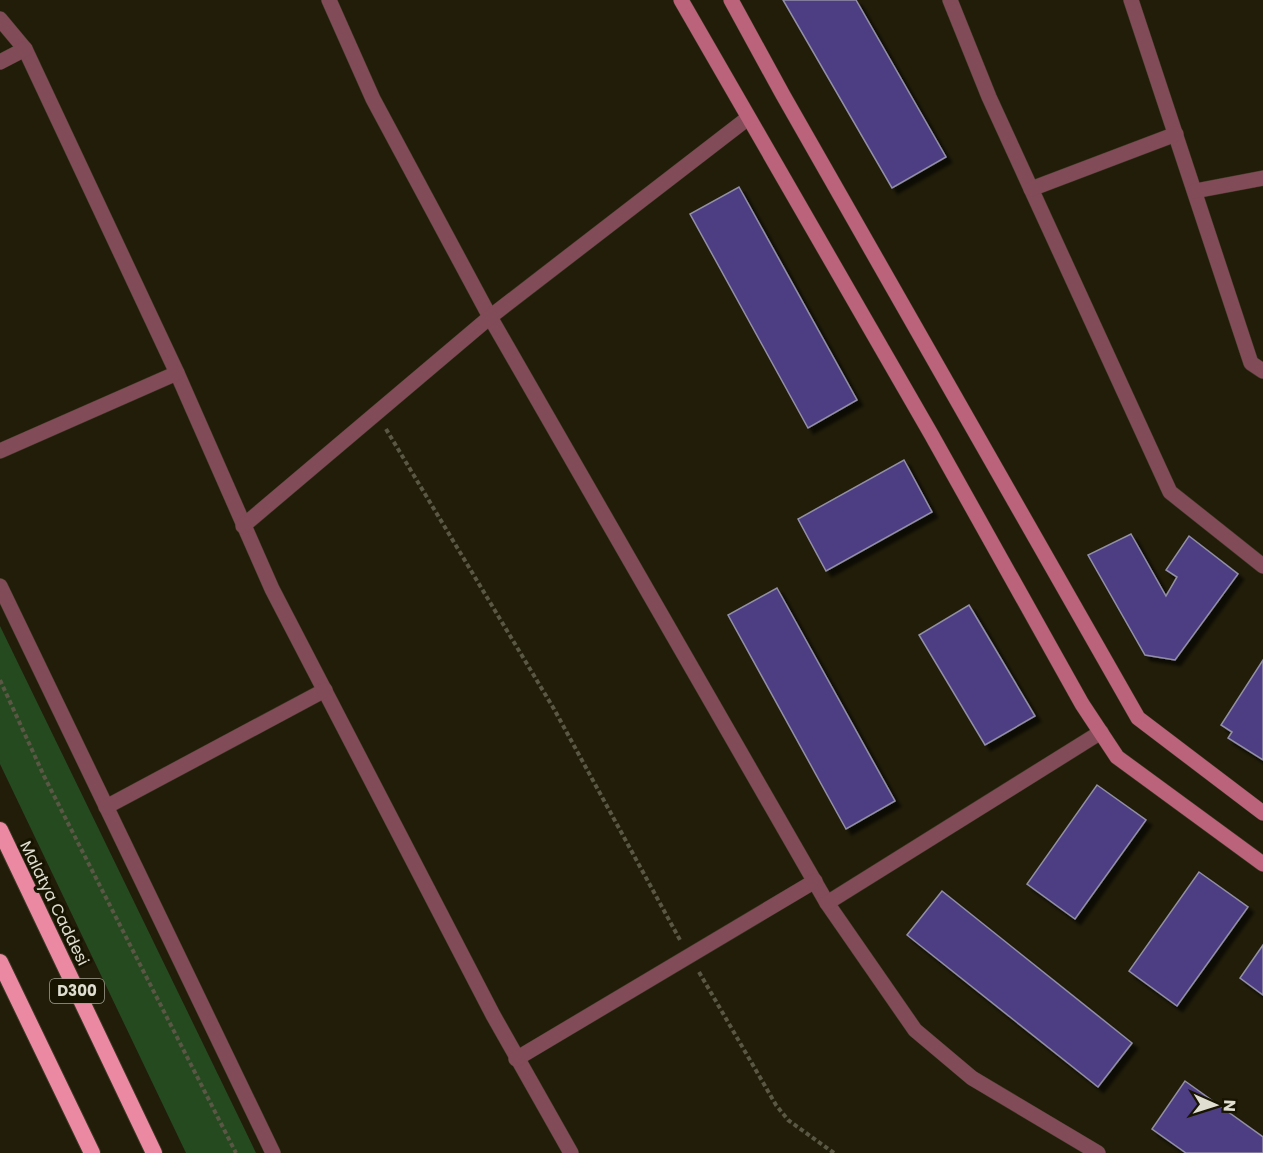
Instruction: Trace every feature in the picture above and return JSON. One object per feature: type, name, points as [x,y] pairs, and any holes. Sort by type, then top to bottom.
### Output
[{"type":"highway","name":"Malatya Caddesi","points":[[0,830],[154,1153]]},
{"type":"highway","points":[[0,962],[92,1153]]},
{"type":"main road","points":[[681,0],[932,434],[1082,704],[1117,757],[1263,864]]},
{"type":"main road","points":[[731,0],[1138,718],[1263,813]]},
{"type":"street","points":[[329,0],[373,99],[490,317],[827,903],[915,1030],[972,1078],[1098,1153]]},
{"type":"street","points":[[950,0],[989,97],[1170,492],[1263,566]]},
{"type":"street","points":[[1131,0],[1251,363],[1263,371]]},
{"type":"street","points":[[0,20],[25,49],[177,373],[243,526],[325,690],[516,1059],[571,1153]]},
{"type":"street","points":[[0,62],[25,49]]},
{"type":"street","points":[[243,526],[490,317],[748,118]]},
{"type":"street","points":[[1031,189],[1176,134]]},
{"type":"street","points":[[1195,191],[1263,177]]},
{"type":"street","points":[[0,451],[177,373]]},
{"type":"street","points":[[0,586],[273,1153]]},
{"type":"street","points":[[106,807],[325,690]]},
{"type":"street","points":[[827,903],[1101,732]]},
{"type":"street","points":[[516,1059],[815,881]]},
{"type":"path","points":[[376,413],[554,709],[689,956],[776,1105],[788,1120],[834,1153]]},
{"type":"path","points":[[0,680],[44,776],[236,1153]]},
{"type":"green space","points":[[0,626],[256,1153],[186,1153],[0,764]]},
{"type":"building","points":[[783,0],[856,0],[946,157],[892,188]]},
{"type":"building","points":[[739,187],[857,400],[808,428],[690,214]]},
{"type":"building","points":[[904,460],[932,512],[826,571],[798,519]]},
{"type":"building","points":[[1131,534],[1166,596],[1177,577],[1166,570],[1189,536],[1238,574],[1175,660],[1145,655],[1088,555]]},
{"type":"building","points":[[777,588],[895,801],[846,829],[728,615]]},
{"type":"building","points":[[969,605],[1035,716],[985,745],[919,635]]},
{"type":"building","points":[[1263,660],[1263,760],[1228,738],[1232,732],[1221,725]]},
{"type":"building","points":[[1097,785],[1146,820],[1075,919],[1027,884]]},
{"type":"building","points":[[1199,872],[1248,907],[1177,1006],[1129,971]]},
{"type":"building","points":[[942,891],[1132,1043],[1098,1087],[907,935]]},
{"type":"building","points":[[1263,945],[1263,995],[1240,978]]},
{"type":"building","points":[[1185,1081],[1263,1137],[1263,1153],[1186,1153],[1152,1129]]}]
